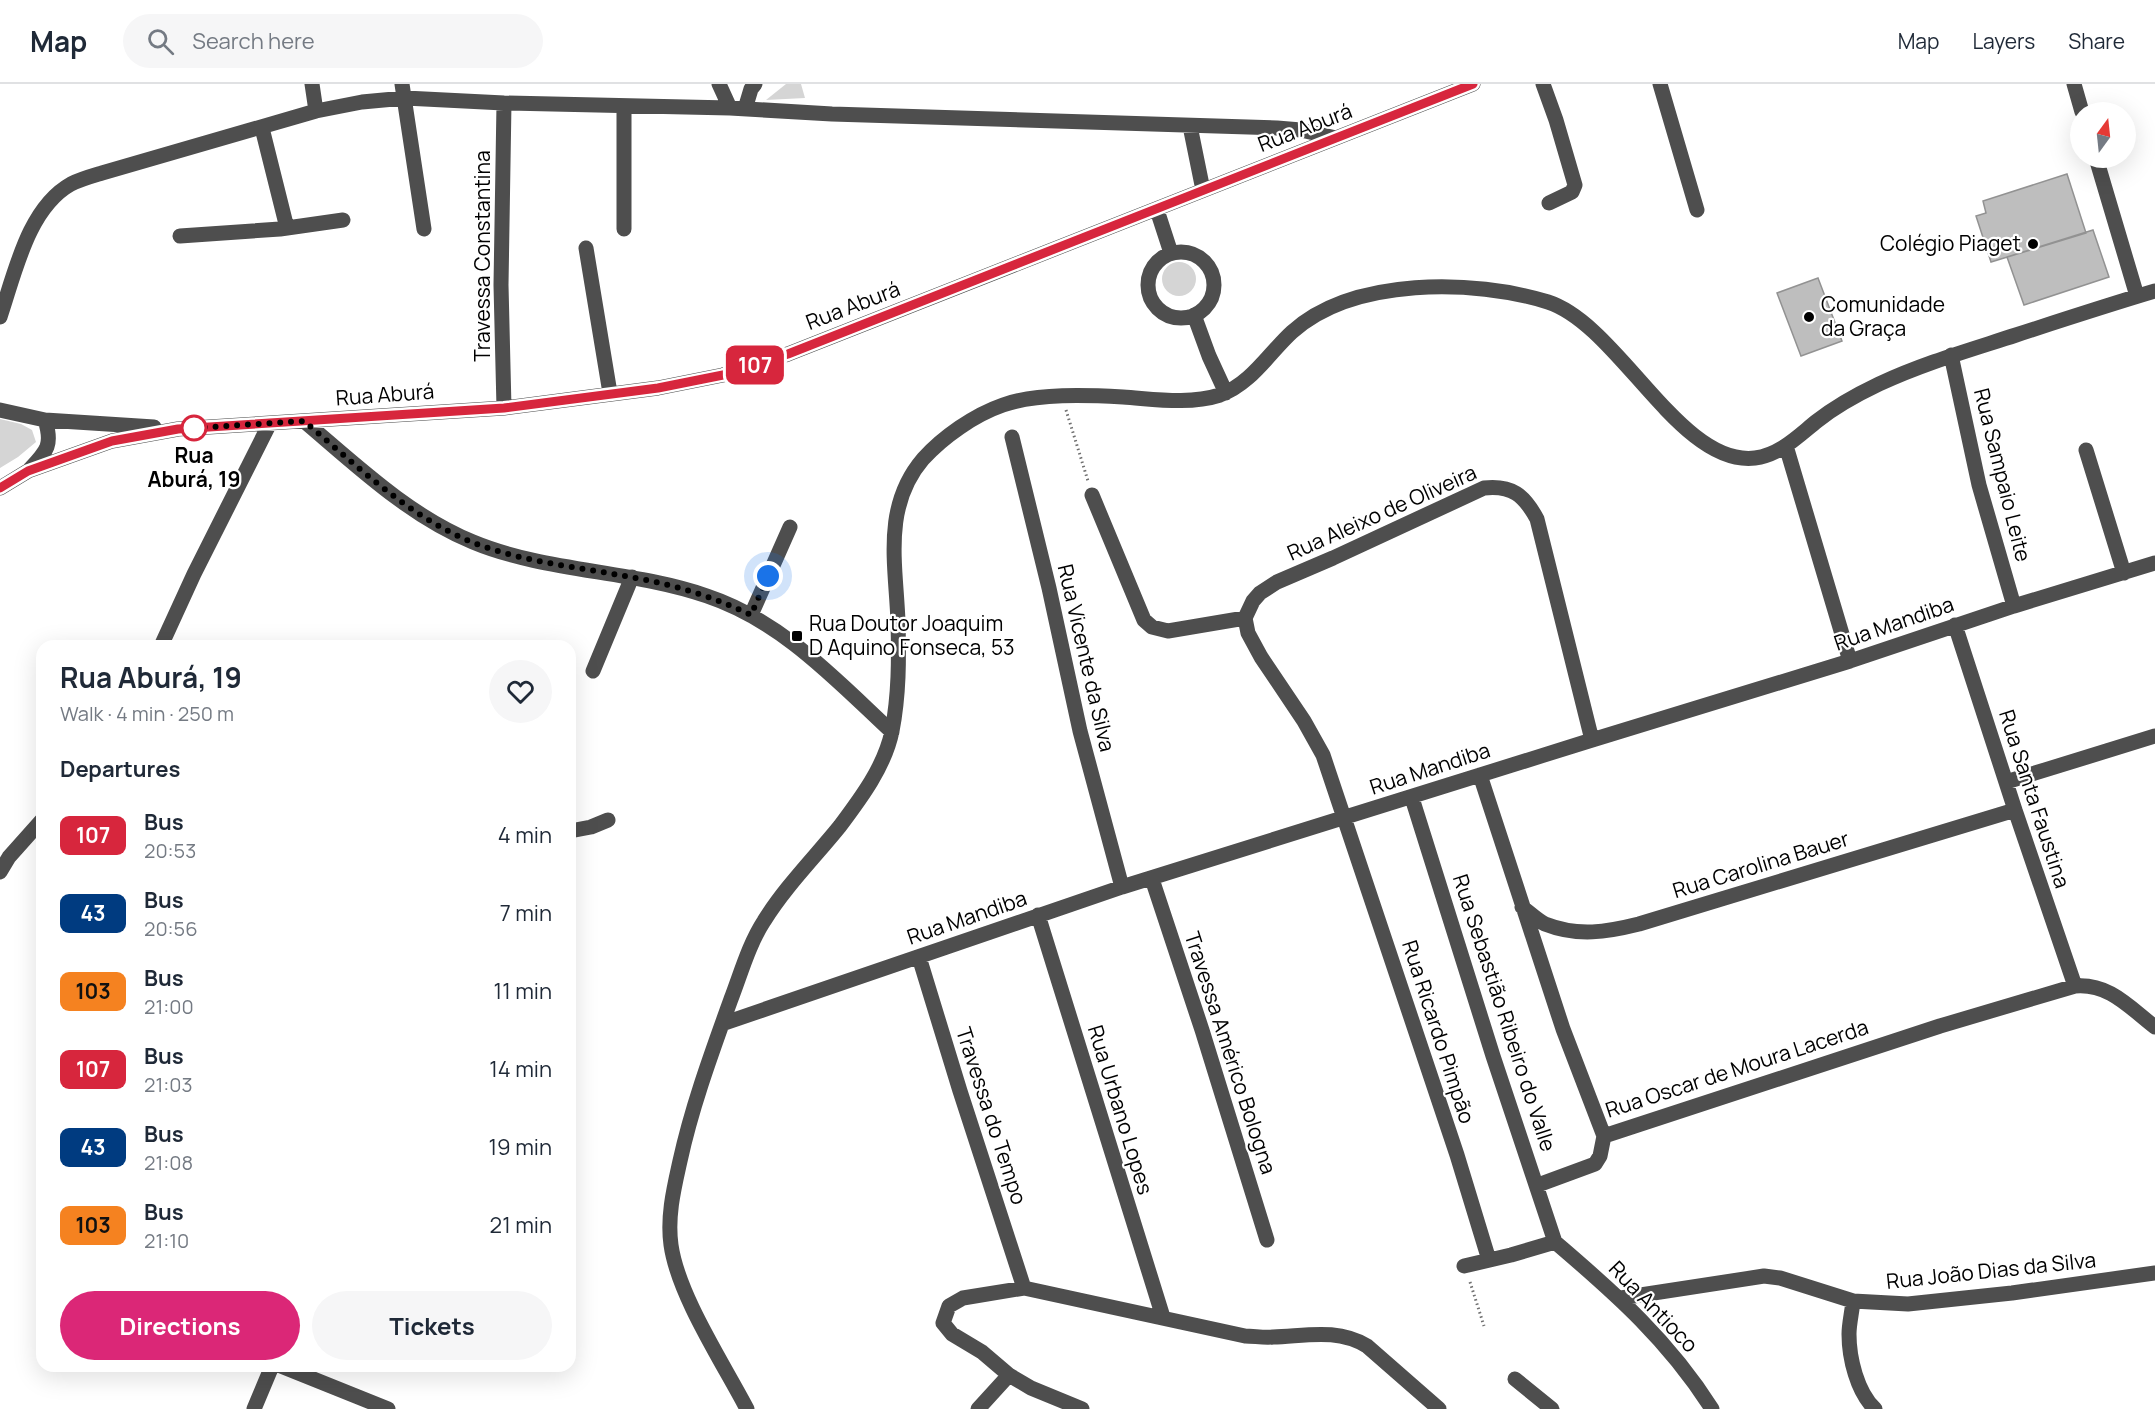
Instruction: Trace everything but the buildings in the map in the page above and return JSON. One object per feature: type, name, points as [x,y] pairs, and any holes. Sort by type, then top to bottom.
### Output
[{"type":"street","points":[[312,84],[316,111]]},
{"type":"street","points":[[719,84],[730,108]]},
{"type":"street","points":[[746,109],[754,84]]},
{"type":"street","name":"Rua Aburá","points":[[0,488],[28,471],[112,441],[178,429],[504,408],[658,388],[712,377],[788,354],[1473,84]]},
{"type":"street","points":[[1543,84],[1575,185],[1572,192],[1550,203]]},
{"type":"street","points":[[1660,84],[1697,210]]},
{"type":"street","points":[[2074,84],[2079,102]]},
{"type":"street","points":[[404,91],[424,229]]},
{"type":"street","points":[[0,317],[20,256],[38,218],[64,189],[73,183],[102,172],[316,111],[404,91],[504,103],[730,108],[832,114],[1277,128],[1301,130],[1336,138]]},
{"type":"street","name":"Travessa Constantina","points":[[504,103],[501,285],[504,408]]},
{"type":"street","points":[[624,107],[624,229]]},
{"type":"street","points":[[1190,126],[1203,190]]},
{"type":"street","points":[[262,128],[287,228]]},
{"type":"street","points":[[2099,168],[2137,296]]},
{"type":"street","points":[[1157,210],[1171,253]]},
{"type":"street","points":[[180,236],[287,228],[343,220]]},
{"type":"street","points":[[586,248],[610,393]]},
{"type":"street","points":[[1171,253],[1191,253],[1208,264],[1213,273],[1214,293],[1210,303],[1194,315],[1175,318],[1166,314],[1158,309],[1148,292],[1150,272],[1155,264],[1171,253]]},
{"type":"street","points":[[747,1409],[691,1304],[675,1265],[670,1240],[673,1194],[687,1130],[722,1024],[760,927],[778,901],[848,815],[875,774],[892,732],[899,663],[894,546],[896,515],[903,493],[924,458],[950,436],[977,417],[1005,404],[1041,398],[1102,396],[1178,400],[1200,399],[1226,393],[1249,377],[1291,333],[1333,306],[1373,294],[1411,289],[1482,289],[1518,294],[1554,304],[1572,314],[1585,324],[1683,426],[1705,445],[1723,455],[1755,458],[1786,446],[1819,419],[1871,388],[1912,369],[2155,291]]},
{"type":"street","points":[[1194,315],[1226,393]]},
{"type":"street","name":"Rua Sampaio Leite","points":[[1951,355],[1979,485],[2014,606]]},
{"type":"street","name":"Rua Aburá","points":[[0,410],[45,420],[178,429]]},
{"type":"street","name":"Rua Aburá","points":[[28,471],[43,456],[50,440],[45,420]]},
{"type":"street","points":[[304,421],[411,508],[465,538],[505,553],[632,577],[706,595],[751,615],[807,652],[892,732]]},
{"type":"street","points":[[164,640],[194,574],[270,423]]},
{"type":"street","name":"Rua Vicente da Silva","points":[[1012,437],[1049,588],[1080,731],[1122,887]]},
{"type":"street","points":[[1786,446],[1850,661]]},
{"type":"street","points":[[2086,450],[2124,573]]},
{"type":"street","name":"Rua Aleixo de Oliveira","points":[[1245,618],[1253,601],[1260,593],[1277,582],[1484,488],[1497,486],[1512,490],[1527,501],[1537,519],[1592,740]]},
{"type":"street","points":[[1092,495],[1144,620],[1152,627],[1168,632],[1245,618],[1248,633],[1261,657],[1317,741],[1346,817]]},
{"type":"street","points":[[751,615],[790,527]]},
{"type":"street","name":"Rua Mandiba","points":[[722,1024],[1122,887],[1850,661],[2014,606],[2155,563]]},
{"type":"street","points":[[593,671],[632,577]]},
{"type":"street","name":"Rua Santa Faustina","points":[[1955,625],[2075,986]]},
{"type":"street","points":[[2006,782],[2155,736]]},
{"type":"street","name":"Rua Oscar de Moura Lacerda","points":[[1480,775],[1563,1029],[1604,1136],[1940,1026],[2075,986]]},
{"type":"street","name":"Rua Sebastião Ribeiro do Valle","points":[[1412,798],[1556,1242]]},
{"type":"street","name":"Rua Carolina Bauer","points":[[1522,907],[1544,923],[1583,933],[1607,932],[2015,810]]},
{"type":"street","name":"Rua Ricardo Pimpão","points":[[1346,817],[1457,1155],[1489,1260]]},
{"type":"street","points":[[576,830],[608,820]]},
{"type":"street","points":[[0,872],[9,857],[36,827]]},
{"type":"street","name":"Travessa Américo Bologna","points":[[1152,879],[1202,1030],[1267,1240]]},
{"type":"street","name":"Rua Urbano Lopes","points":[[1038,915],[1163,1317]]},
{"type":"street","name":"Travessa do Tempo","points":[[919,957],[1024,1288]]},
{"type":"street","points":[[2075,986],[2089,985],[2107,990],[2155,1027]]},
{"type":"street","points":[[1538,1185],[1595,1164],[1600,1156],[1604,1136]]},
{"type":"street","points":[[1464,1266],[1556,1242]]},
{"type":"street","name":"Rua Antioco","points":[[1556,1242],[1621,1298],[1671,1353],[1693,1380],[1712,1409]]},
{"type":"street","name":"Rua João Dias da Silva","points":[[1621,1298],[1764,1276],[1780,1278],[1853,1301],[1908,1304],[2012,1293],[2155,1273]]},
{"type":"street","points":[[1082,1409],[1055,1403],[1009,1375],[982,1352],[946,1329],[943,1323],[945,1313],[954,1302],[963,1298],[1024,1288],[1245,1336],[1271,1337],[1318,1333],[1355,1339],[1387,1362],[1439,1409]]},
{"type":"street","points":[[1853,1301],[1849,1335],[1854,1366],[1858,1385],[1875,1409]]},
{"type":"street","points":[[254,1409],[269,1372]]},
{"type":"street","points":[[296,1372],[388,1409]]},
{"type":"street","points":[[978,1409],[1009,1375]]},
{"type":"street","points":[[1515,1379],[1551,1409]]},
{"type":"path","points":[[1062,397],[1092,495]]},
{"type":"path","points":[[1464,1266],[1484,1326]]},
{"type":"shaded area","points":[[786,84],[801,84],[805,98],[766,100]]},
{"type":"shaded area","points":[[1179,262],[1191,267],[1196,279],[1191,291],[1179,296],[1167,291],[1162,279],[1167,267]]},
{"type":"shaded area","points":[[0,419],[21,424],[32,430],[36,442],[0,468]]},
{"type":"bus line","name":"107","points":[[0,488],[28,471],[112,441],[178,429],[504,408],[658,388],[723,375],[788,354],[1473,84]]},
{"type":"place","name":"Colégio Piaget","points":[[2033,244]]},
{"type":"place","name":"Comunidade da Graça","points":[[1809,317]]},
{"type":"place","name":"Rua Aburá, 19","points":[[194,428]]},
{"type":"place","name":"Rua Doutor Joaquim D Aquino Fonseca, 53","points":[[797,636]]},
{"type":"route","points":[[194,428],[304,421],[411,508],[449,531],[505,553],[657,582],[706,595],[751,615],[768,576]]}]
